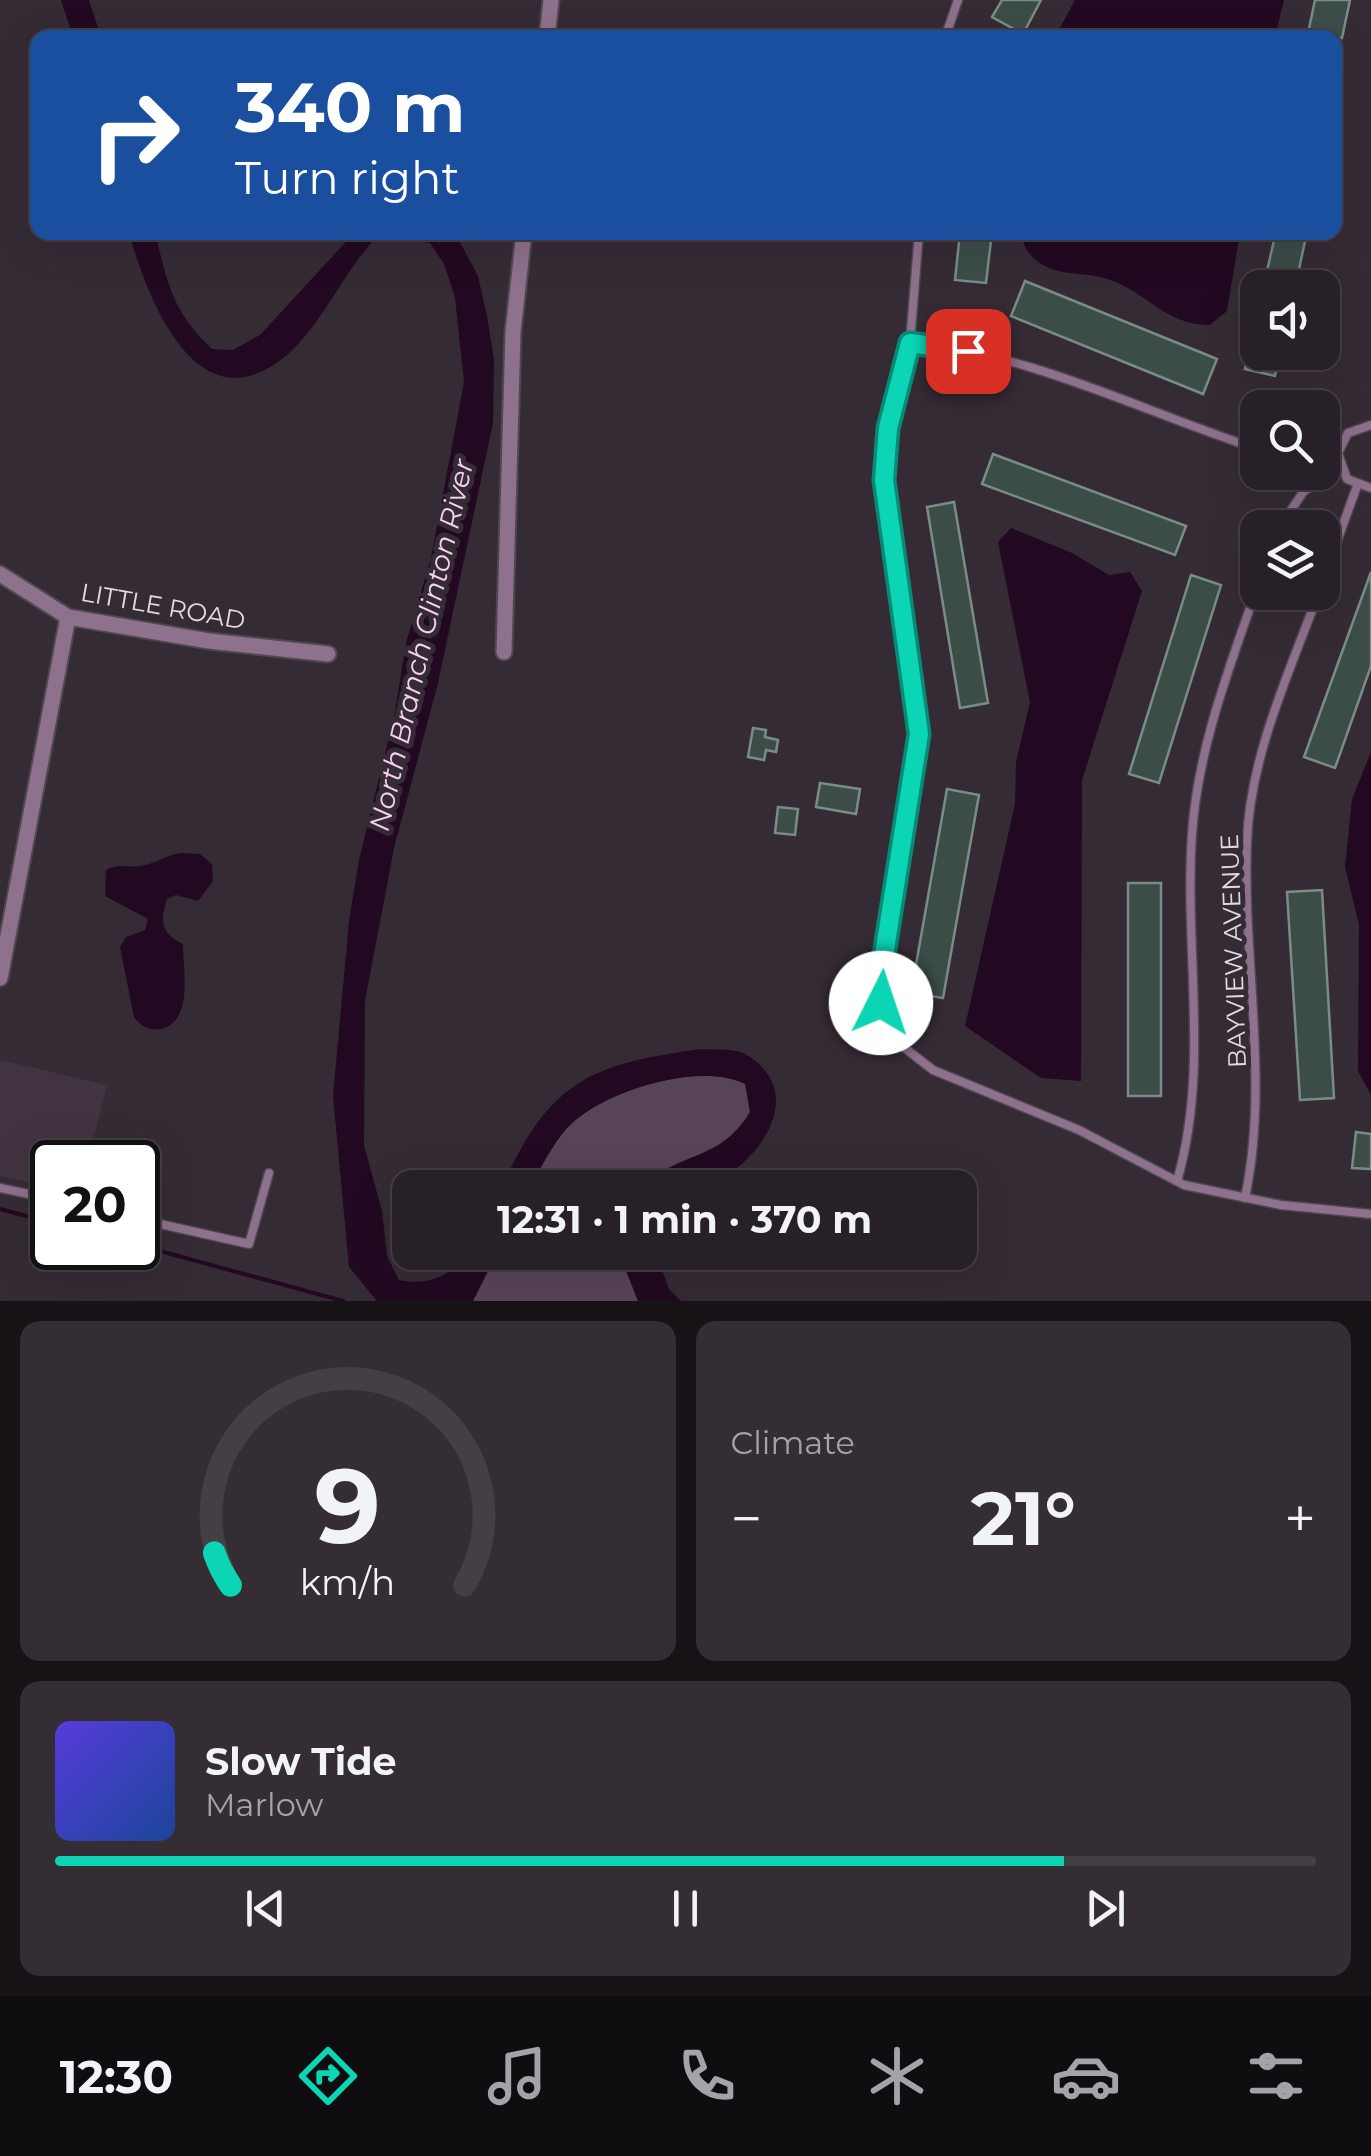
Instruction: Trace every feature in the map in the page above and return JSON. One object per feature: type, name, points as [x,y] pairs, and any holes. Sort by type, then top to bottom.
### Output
[{"type":"street","points":[[547,30],[551,0]]},
{"type":"street","points":[[504,652],[513,332],[523,240]]},
{"type":"street","name":"LITTLE ROAD","points":[[0,574],[68,617],[209,641],[328,654]]},
{"type":"street","points":[[0,978],[68,617]]},
{"type":"lane","points":[[949,30],[958,0]]},
{"type":"lane","points":[[918,240],[910,343],[888,428],[884,480],[919,734],[882,975],[885,1026],[892,1042],[933,1070],[1052,1118],[1176,1181],[1245,1198],[1371,1214]]},
{"type":"lane","points":[[910,343],[956,348],[1034,369],[1240,443]]},
{"type":"lane","points":[[1340,447],[1343,438],[1355,428],[1371,425]]},
{"type":"lane","points":[[1340,469],[1358,486],[1371,488]]},
{"type":"lane","points":[[1340,534],[1358,486]]},
{"type":"lane","points":[[1289,510],[1307,490]]},
{"type":"lane","name":"BAYVIEW AVENUE","points":[[1176,1181],[1193,1107],[1195,803],[1217,706],[1250,610]]},
{"type":"lane","name":"BAYVIEW AVENUE","points":[[1245,1198],[1258,1106],[1247,838],[1269,734],[1313,610]]},
{"type":"lane","points":[[160,1223],[249,1244],[269,1172]]},
{"type":"lane","points":[[0,1188],[30,1194]]},
{"type":"shaded area","points":[[0,1060],[107,1085],[93,1140],[30,1140],[30,1183],[0,1176]]},
{"type":"shaded area","points":[[726,1074],[746,1084],[750,1112],[738,1129],[711,1149],[666,1170],[540,1170],[567,1128],[600,1104],[664,1081]]},
{"type":"shaded area","points":[[488,1270],[626,1270],[638,1301],[473,1301]]},
{"type":"water","points":[[61,0],[89,0],[99,30],[71,30]]},
{"type":"water","points":[[1075,0],[1284,0],[1277,30],[1059,30]]},
{"type":"water","name":"North Branch Clinton River","points":[[131,240],[157,240],[168,282],[188,322],[212,349],[233,350],[260,335],[348,240],[380,240],[372,242],[295,347],[251,376],[223,376],[199,365],[179,344],[148,288]]},
{"type":"water","name":"North Branch Clinton River","points":[[410,240],[459,240],[478,276],[494,360],[493,423],[438,683],[394,848],[365,1001],[364,1145],[382,1211],[387,1256],[399,1280],[428,1280],[451,1270],[488,1270],[473,1301],[377,1301],[349,1267],[333,1096],[349,921],[359,860],[394,717],[406,643],[431,558],[464,382],[455,298],[444,264],[430,243]]},
{"type":"water","points":[[1023,240],[1239,240],[1227,311],[1210,325],[1167,313],[1119,283],[1055,270],[1026,249]]},
{"type":"water","points":[[1011,528],[1072,553],[1109,575],[1130,572],[1142,591],[1082,780],[1081,1081],[1041,1078],[965,1026],[1015,804],[1016,762],[1030,702],[998,542]]},
{"type":"water","points":[[1371,752],[1371,1095],[1358,1071],[1359,925],[1345,867],[1352,799]]},
{"type":"water","points":[[181,853],[200,854],[212,864],[213,881],[198,901],[176,895],[167,899],[164,926],[183,944],[184,993],[178,1016],[171,1024],[153,1029],[134,1017],[120,947],[126,937],[145,930],[148,919],[105,896],[106,870],[145,865]]},
{"type":"water","points":[[701,1049],[732,1050],[747,1055],[765,1071],[774,1089],[770,1127],[759,1146],[734,1170],[666,1170],[725,1141],[750,1112],[745,1084],[703,1076],[652,1083],[603,1102],[567,1128],[540,1170],[510,1170],[537,1123],[577,1084],[629,1062]]},
{"type":"water","points":[[626,1270],[662,1270],[669,1289],[681,1301],[638,1301]]},
{"type":"building","points":[[1002,0],[1041,0],[1025,30],[1016,30],[992,17]]},
{"type":"building","points":[[1315,0],[1350,0],[1342,38],[1342,30],[1309,30]]},
{"type":"building","points":[[959,240],[991,240],[986,283],[955,280]]},
{"type":"building","points":[[1274,240],[1305,240],[1299,270],[1267,270]]},
{"type":"building","points":[[1025,281],[1217,359],[1203,394],[1011,316]]},
{"type":"building","points":[[1249,370],[1276,370],[1275,376]]},
{"type":"building","points":[[993,454],[1186,526],[1175,555],[982,484]]},
{"type":"building","points":[[954,502],[988,703],[960,708],[927,507]]},
{"type":"building","points":[[1371,572],[1371,666],[1335,768],[1304,757]]},
{"type":"building","points":[[1191,575],[1221,585],[1159,783],[1129,774]]},
{"type":"building","points":[[753,728],[766,730],[765,737],[778,740],[776,752],[766,750],[764,760],[748,757]]},
{"type":"building","points":[[820,783],[860,789],[856,814],[816,807]]},
{"type":"building","points":[[947,789],[979,795],[943,998],[911,993]]},
{"type":"building","points":[[778,807],[798,809],[795,835],[775,833]]},
{"type":"building","points":[[1128,883],[1161,883],[1161,1096],[1128,1096]]},
{"type":"building","points":[[1322,890],[1334,1098],[1300,1100],[1287,892]]},
{"type":"building","points":[[1356,1132],[1371,1134],[1371,1169],[1352,1168]]},
{"type":"waterway","points":[[0,1209],[30,1217]]},
{"type":"waterway","points":[[160,1251],[343,1301]]},
{"type":"route","points":[[881,1003],[885,949],[919,734],[886,496],[886,441],[910,343],[968,351]]}]
